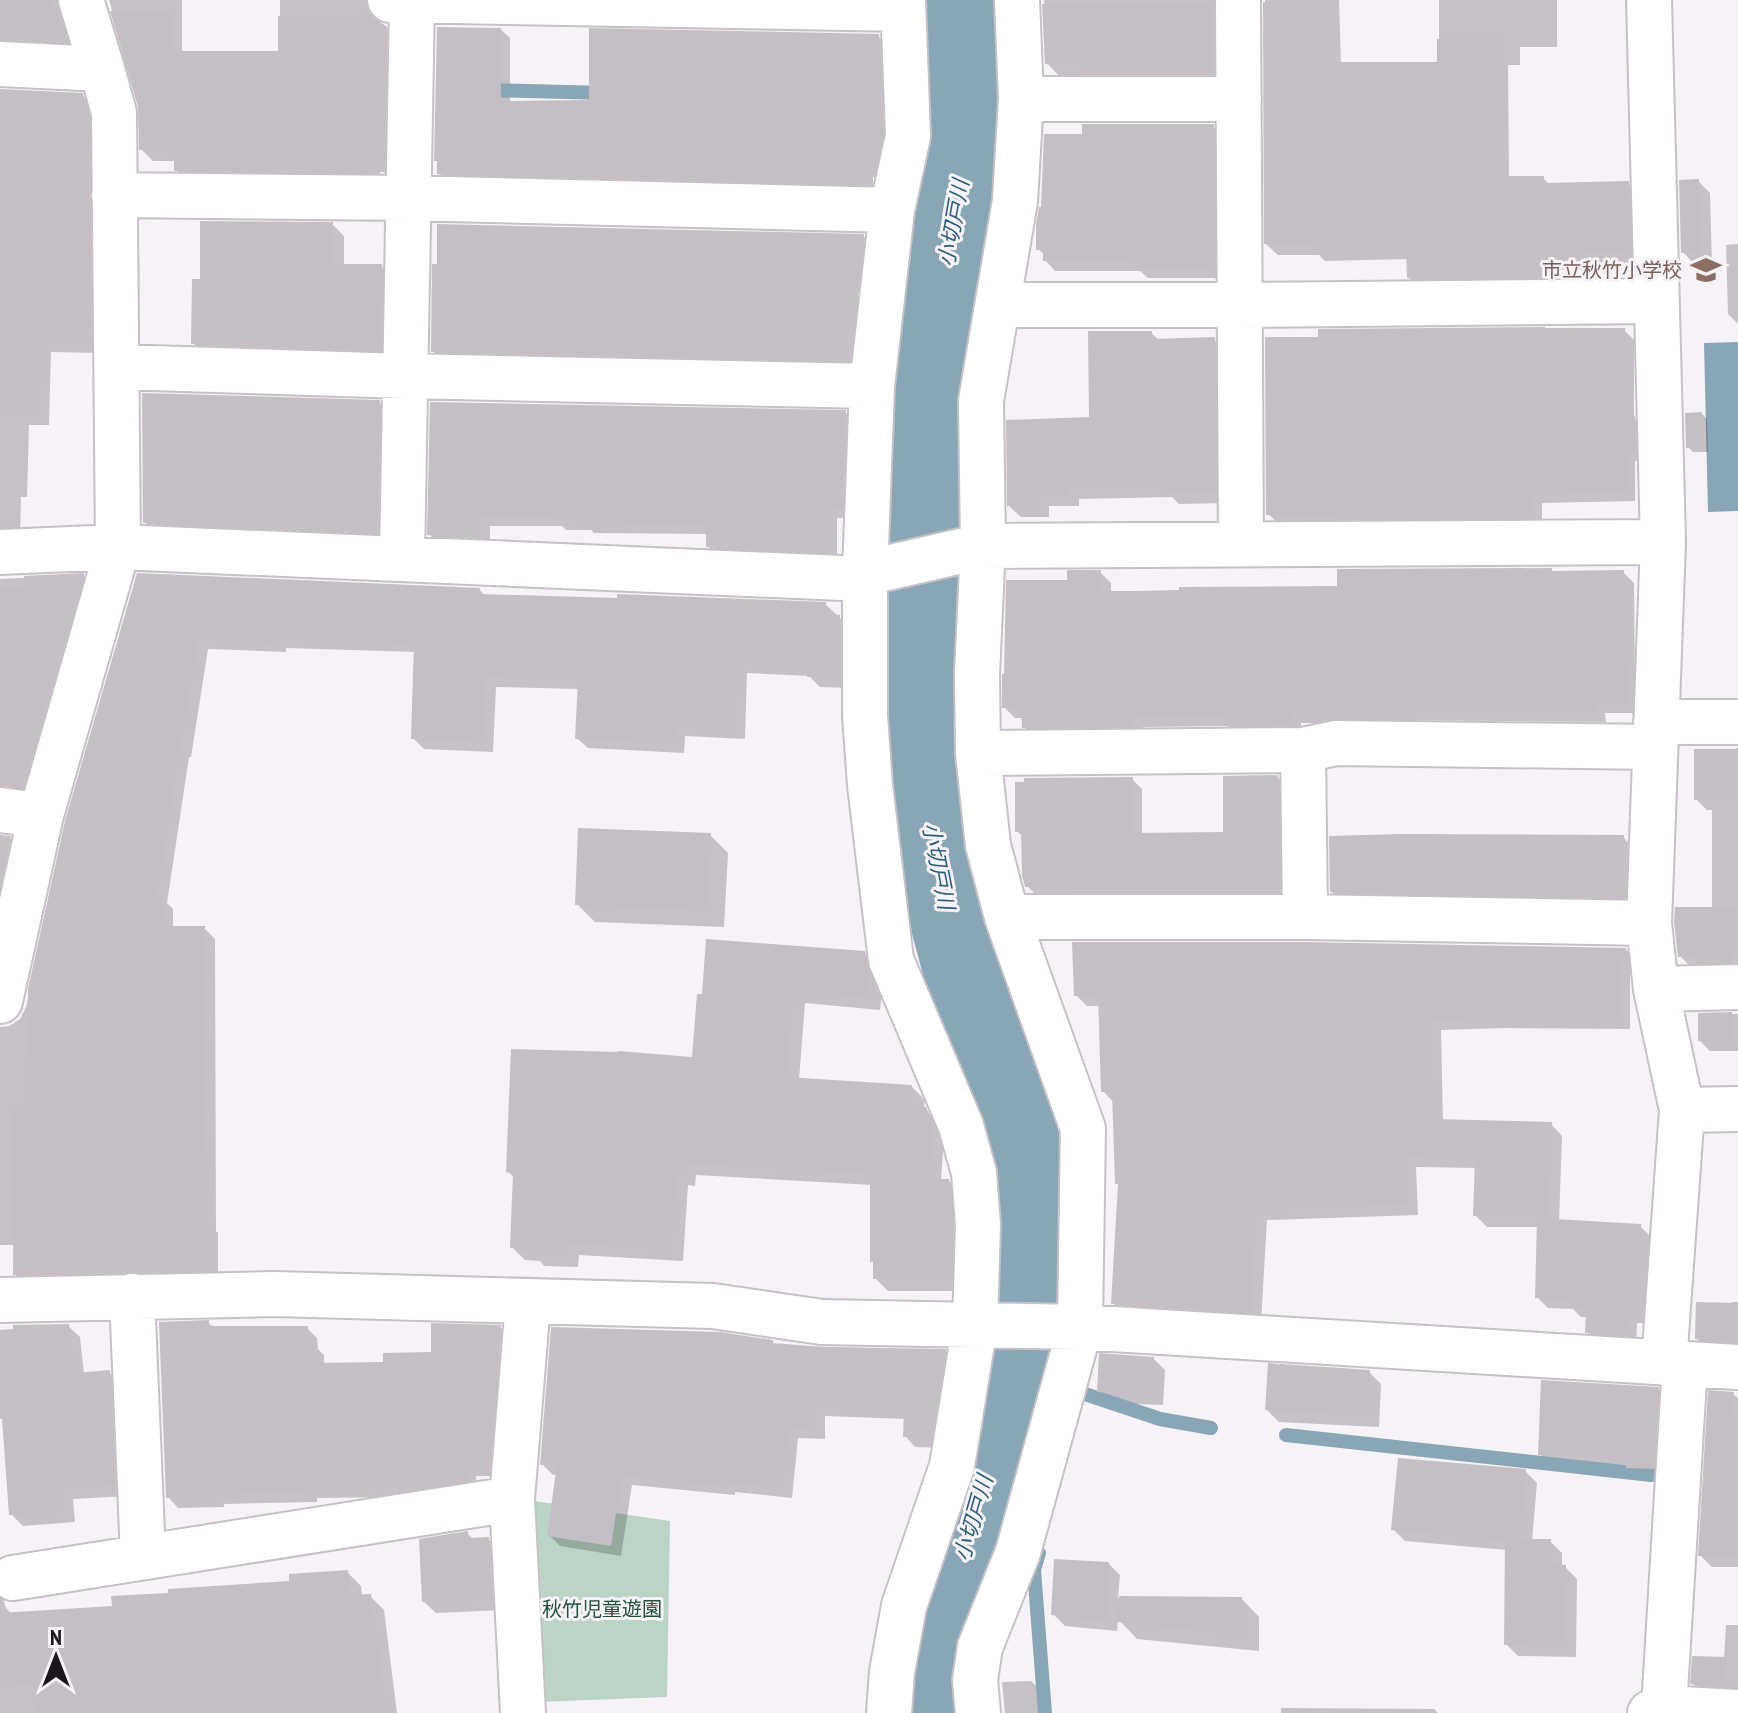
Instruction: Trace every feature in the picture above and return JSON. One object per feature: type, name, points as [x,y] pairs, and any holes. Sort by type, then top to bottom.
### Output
[{"type":"street","points":[[0,1001],[20,813],[118,547],[114,113],[81,0]]},
{"type":"street","points":[[390,0],[903,4],[908,136],[892,210],[872,386],[865,716],[891,960],[961,1126],[974,1173],[979,1325],[952,1466],[904,1606],[892,1672],[889,1713]]},
{"type":"street","points":[[402,559],[412,0]]},
{"type":"street","points":[[978,1713],[975,1680],[980,1647],[1018,1552],[1072,1327],[1083,1129],[1007,917],[988,845],[978,753],[973,548],[981,401],[1015,201],[1021,99],[1017,0]]},
{"type":"street","points":[[1238,0],[1241,544]]},
{"type":"street","points":[[1649,0],[1663,542],[1649,923],[1656,989],[1682,1110],[1674,1364],[1657,1711],[1738,1712]]},
{"type":"street","points":[[0,64],[102,69]]},
{"type":"street","points":[[1021,99],[1239,99]]},
{"type":"street","points":[[114,195],[408,198],[892,210]]},
{"type":"street","points":[[998,305],[1657,301]]},
{"type":"street","points":[[118,367],[872,386]]},
{"type":"street","points":[[0,552],[118,547],[869,574],[973,548],[1663,542]]},
{"type":"street","points":[[978,753],[1303,750],[1336,743],[1656,734],[1738,722]]},
{"type":"street","points":[[1303,750],[1305,917]]},
{"type":"street","points":[[1007,917],[1305,917],[1649,923]]},
{"type":"street","points":[[1656,989],[1738,987]]},
{"type":"street","points":[[1682,1110],[1738,1109]]},
{"type":"street","points":[[0,1300],[275,1294],[713,1306],[822,1322],[1072,1327],[1738,1367]]},
{"type":"street","points":[[132,1296],[143,1557]]},
{"type":"street","points":[[523,1713],[512,1499],[528,1302]]},
{"type":"street","points":[[13,1578],[512,1499]]},
{"type":"green space","name":"秋竹児童遊園","points":[[534,1501],[670,1521],[667,1697],[537,1702]]},
{"type":"water","points":[[1738,342],[1738,511],[1708,512],[1704,343]]},
{"type":"building","points":[[0,0],[52,0],[52,11],[58,11],[68,42],[0,39]]},
{"type":"building","points":[[1263,2],[1328,2],[1330,62],[1437,62],[1437,39],[1498,38],[1498,176],[1544,176],[1544,183],[1629,181],[1631,253],[1583,253],[1583,259],[1545,259],[1545,277],[1407,278],[1406,249],[1311,250],[1311,244],[1264,244]]},
{"type":"building","points":[[1213,3],[1213,74],[1081,74],[1081,64],[1045,64],[1042,4]]},
{"type":"building","points":[[110,11],[172,11],[172,51],[278,51],[278,16],[372,16],[387,27],[384,161],[370,161],[370,173],[174,171],[174,150],[139,150],[138,107]]},
{"type":"building","points":[[437,27],[501,28],[501,101],[589,100],[589,28],[879,34],[883,134],[875,168],[865,168],[865,184],[437,174],[437,161],[434,161]]},
{"type":"building","points":[[0,89],[83,93],[89,116],[91,343],[41,342],[39,416],[0,414]]},
{"type":"building","points":[[1082,124],[1214,124],[1214,268],[1135,268],[1135,261],[1043,261],[1043,250],[1036,250],[1036,224],[1041,207],[1044,134],[1082,134]]},
{"type":"building","points":[[1699,179],[1701,253],[1681,253],[1679,180]]},
{"type":"building","points":[[200,221],[333,222],[333,264],[382,264],[381,350],[191,344],[192,279],[200,279]]},
{"type":"building","points":[[437,224],[864,234],[858,285],[850,285],[846,360],[431,352],[432,264],[437,264]]},
{"type":"building","points":[[1625,328],[1625,417],[1635,416],[1636,451],[1626,452],[1627,492],[1533,494],[1533,518],[1336,519],[1336,515],[1266,515],[1265,337],[1318,337],[1318,329]]},
{"type":"building","points":[[1088,331],[1152,331],[1152,339],[1215,337],[1216,492],[1165,493],[1165,486],[1068,488],[1068,495],[1038,495],[1038,506],[1007,506],[1006,420],[1089,417]]},
{"type":"building","points":[[142,393],[380,400],[377,533],[143,523]]},
{"type":"building","points":[[430,402],[846,410],[842,508],[826,508],[826,552],[706,547],[706,524],[580,522],[553,520],[553,515],[480,515],[480,537],[427,535]]},
{"type":"building","points":[[1702,412],[1703,447],[1686,448],[1685,413]]},
{"type":"building","points":[[1552,568],[1552,571],[1624,570],[1628,703],[1596,703],[1596,712],[1381,710],[1381,713],[1291,713],[1291,725],[1223,726],[1223,716],[1133,717],[1133,727],[1022,728],[1021,708],[1002,708],[1006,580],[1067,580],[1067,570],[1101,570],[1101,591],[1137,591],[1179,590],[1179,587],[1337,586],[1337,569]]},
{"type":"building","points":[[84,573],[23,788],[0,786],[0,587],[24,588],[24,576]]},
{"type":"building","points":[[137,573],[480,588],[480,594],[617,598],[617,594],[826,602],[826,614],[840,615],[840,678],[807,677],[808,666],[737,663],[735,730],[675,727],[674,743],[575,739],[578,679],[486,677],[483,742],[411,739],[414,643],[276,639],[276,643],[198,639],[157,896],[163,896],[163,926],[205,926],[206,1221],[209,1221],[209,1270],[64,1271],[64,1274],[13,1275],[14,1110],[25,1110],[28,989],[65,821]]},
{"type":"building","points":[[1694,749],[1738,749],[1738,800],[1694,800]]},
{"type":"building","points":[[1278,775],[1280,892],[1071,892],[1070,887],[1025,887],[1021,831],[1015,832],[1015,782],[1024,782],[1024,778],[1133,777],[1133,833],[1223,832],[1223,776]]},
{"type":"building","points":[[578,828],[711,833],[707,910],[575,905]]},
{"type":"building","points":[[0,835],[11,836],[2,876],[0,875]]},
{"type":"building","points":[[1624,835],[1624,898],[1330,892],[1329,836]]},
{"type":"building","points":[[1675,907],[1738,907],[1738,947],[1732,947],[1732,962],[1698,963],[1698,956],[1678,957]]},
{"type":"building","points":[[706,939],[865,951],[870,974],[868,997],[793,991],[786,1077],[912,1085],[911,1106],[926,1107],[932,1121],[929,1179],[949,1179],[953,1226],[951,1279],[873,1279],[873,1262],[870,1262],[870,1173],[683,1163],[683,1174],[676,1173],[671,1249],[567,1243],[566,1255],[529,1253],[529,1249],[510,1248],[513,1173],[506,1172],[511,1049],[618,1051],[692,1057],[697,994],[702,994]]},
{"type":"building","points":[[1072,942],[1305,942],[1626,948],[1628,958],[1620,958],[1620,1018],[1430,1020],[1433,1119],[1552,1122],[1548,1216],[1473,1216],[1475,1158],[1406,1157],[1407,1204],[1256,1209],[1250,1312],[1111,1304],[1118,1184],[1115,1184],[1112,1092],[1101,1092],[1098,995],[1074,996]]},
{"type":"building","points":[[1732,1012],[1732,1041],[1698,1041],[1698,1013]]},
{"type":"building","points":[[1537,1218],[1641,1224],[1639,1314],[1627,1314],[1626,1335],[1585,1333],[1586,1308],[1569,1307],[1569,1300],[1535,1298]]},
{"type":"building","points":[[1696,1302],[1738,1303],[1738,1342],[1695,1339]]},
{"type":"building","points":[[209,1320],[209,1326],[308,1326],[308,1342],[314,1342],[314,1363],[383,1362],[383,1353],[431,1352],[431,1323],[501,1325],[490,1466],[466,1466],[467,1481],[416,1489],[307,1489],[307,1492],[215,1494],[215,1498],[166,1498],[159,1322]]},
{"type":"building","points":[[69,1324],[74,1373],[110,1370],[115,1485],[62,1488],[64,1511],[9,1515],[0,1391],[0,1330],[13,1329],[13,1325]]},
{"type":"building","points":[[551,1327],[720,1332],[773,1340],[773,1343],[822,1347],[946,1349],[931,1438],[903,1437],[904,1410],[815,1407],[815,1429],[788,1428],[782,1488],[725,1482],[725,1486],[622,1475],[611,1546],[547,1536],[557,1464],[540,1465]]},
{"type":"building","points":[[1099,1353],[1154,1357],[1152,1394],[1097,1392]]},
{"type":"building","points":[[1268,1363],[1370,1370],[1368,1416],[1265,1410]]},
{"type":"building","points":[[1541,1380],[1659,1387],[1654,1469],[1626,1468],[1627,1458],[1538,1455]]},
{"type":"building","points":[[1708,1390],[1734,1392],[1733,1415],[1738,1416],[1738,1557],[1698,1556]]},
{"type":"building","points":[[1398,1458],[1526,1469],[1520,1539],[1551,1539],[1551,1565],[1566,1565],[1565,1646],[1504,1645],[1505,1540],[1391,1530]]},
{"type":"building","points":[[468,1531],[468,1538],[489,1537],[492,1599],[422,1602],[419,1539]]},
{"type":"building","points":[[1054,1559],[1109,1562],[1106,1621],[1051,1615]]},
{"type":"building","points":[[348,1570],[349,1595],[371,1594],[386,1713],[36,1713],[32,1684],[0,1687],[0,1613],[112,1606],[111,1596],[289,1581],[289,1574]]},
{"type":"building","points":[[1119,1596],[1242,1597],[1242,1634],[1117,1622]]},
{"type":"building","points":[[1692,1656],[1726,1657],[1725,1686],[1690,1684]]},
{"type":"waterway","name":"小切戸川","points":[[933,1713],[941,1627],[1018,1363],[1030,1201],[1014,1109],[965,977],[936,869],[920,730],[926,615],[919,496],[925,382],[968,137],[963,0]]},
{"type":"waterway","points":[[483,90],[606,93]]},
{"type":"waterway","points":[[1082,1393],[1160,1419],[1211,1428]]},
{"type":"waterway","points":[[1286,1435],[1651,1475]]},
{"type":"waterway","points":[[1039,1553],[1034,1570],[1045,1713]]},
{"type":"place","name":"市立秋竹小学校","points":[[1706,270]]}]
